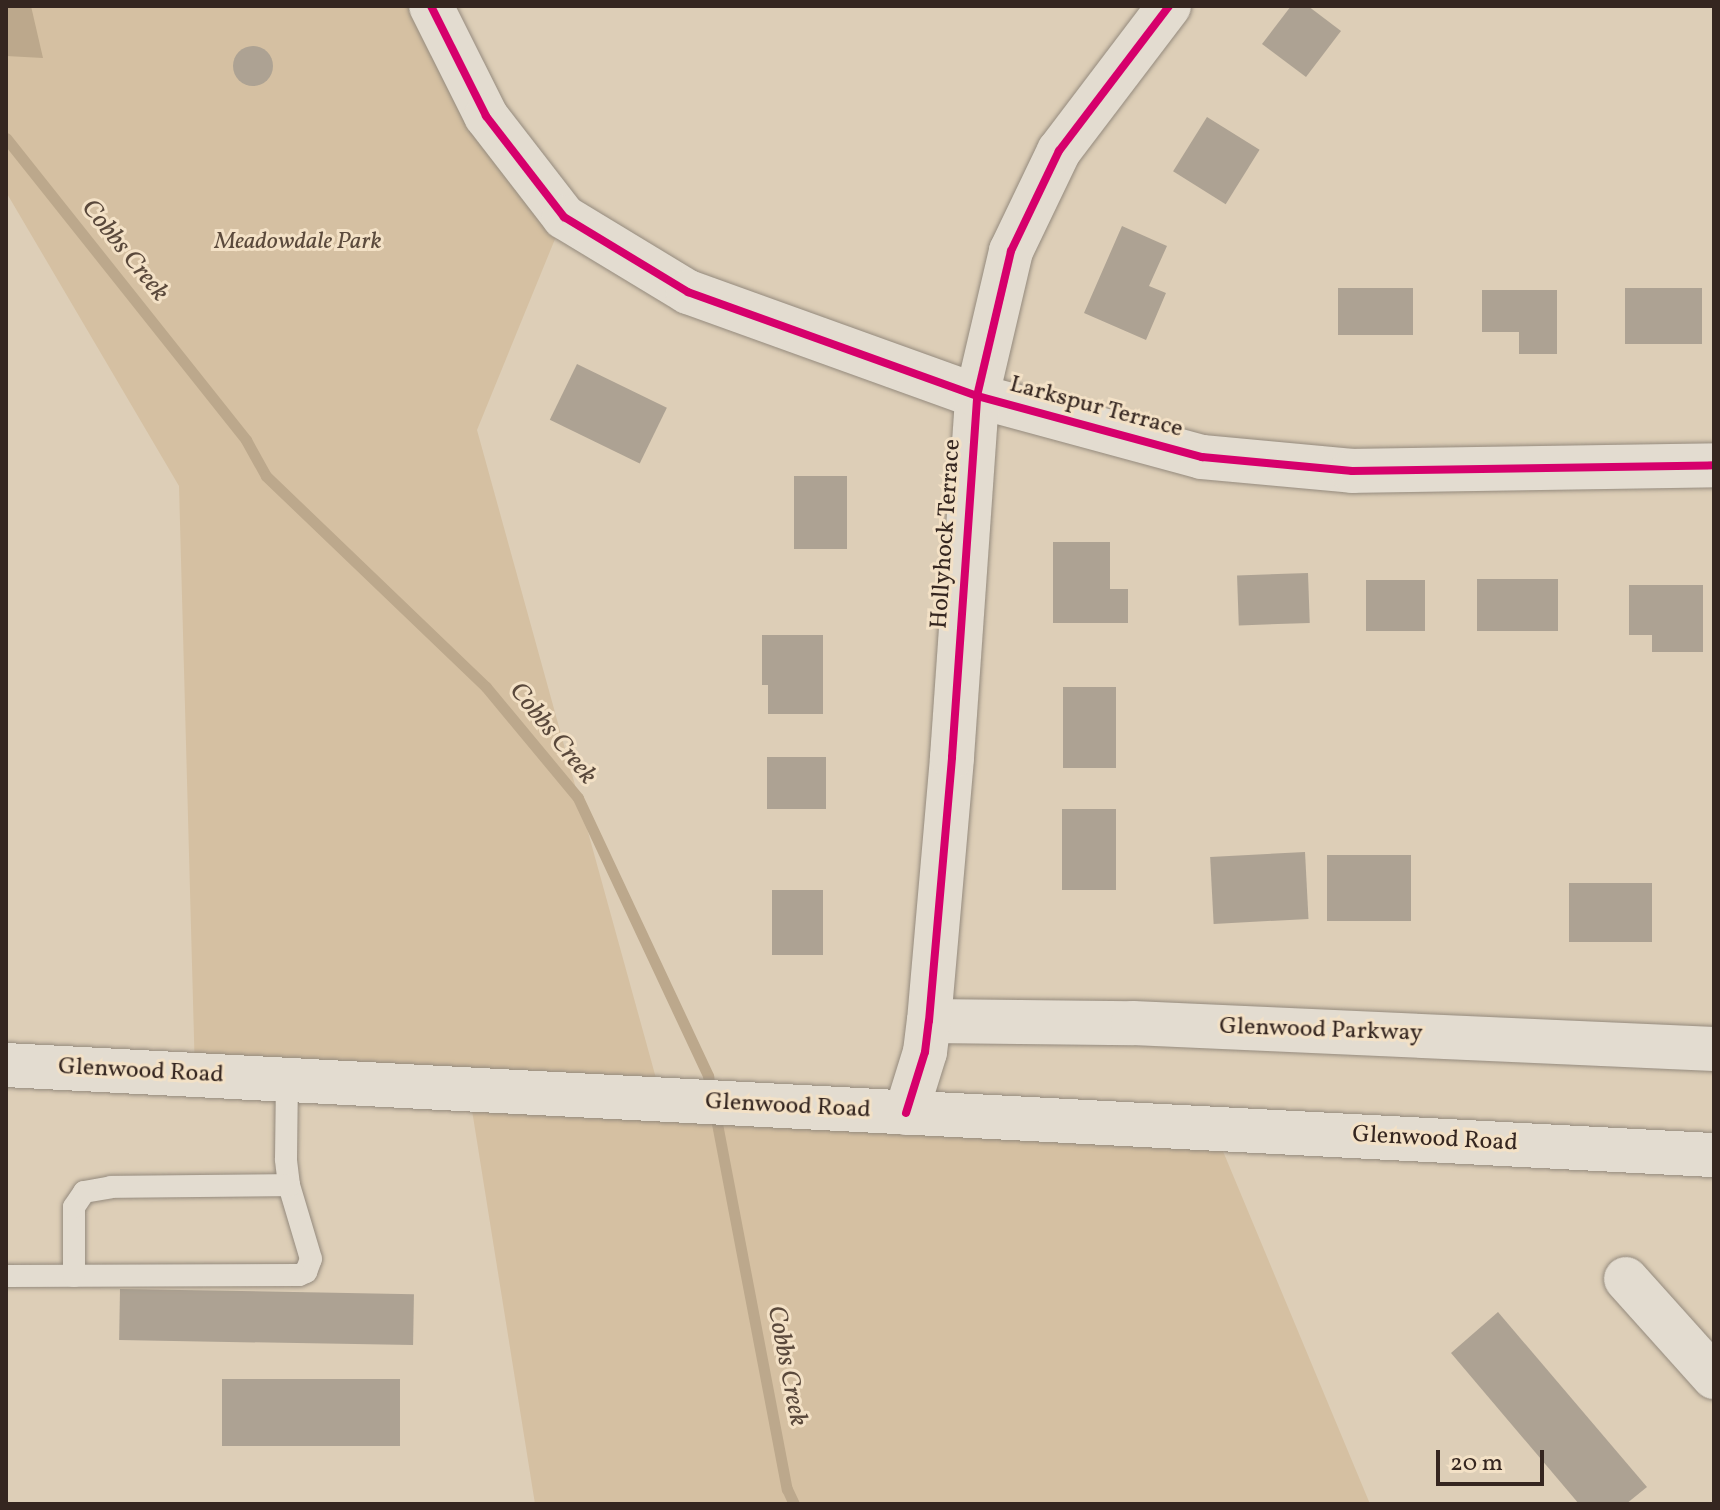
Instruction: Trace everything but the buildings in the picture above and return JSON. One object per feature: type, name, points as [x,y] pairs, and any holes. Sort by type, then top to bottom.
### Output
[{"type":"street","name":"Larkspur Terrace","points":[[431,6],[486,116],[564,217],[688,292],[977,396],[1217,459],[1352,471],[1714,465]]},
{"type":"street","name":"Hollyhock Terrace","points":[[906,1113],[925,1052],[929,1021],[952,757],[977,396],[1011,251],[1059,151],[1169,6]]},
{"type":"street","name":"Glenwood Parkway","points":[[929,1021],[1133,1023],[1714,1049]]},
{"type":"street","name":"Glenwood Road","points":[[6,1065],[1714,1155]]},
{"type":"street","points":[[1626,1279],[1714,1377]]},
{"type":"lane","points":[[6,1276],[299,1275],[306,1272],[311,1259],[289,1185],[286,1159],[287,1080]]},
{"type":"lane","points":[[74,1276],[74,1207],[84,1192],[111,1187],[289,1185]]},
{"type":"green space","name":"Meadowdale Park","points":[[6,6],[431,6],[564,217],[477,430],[659,1089],[1210,1120],[1370,1504],[535,1504],[467,1079],[195,1075],[179,486],[6,192]]},
{"type":"shaded area","points":[[6,6],[31,6],[43,58],[6,56]]},
{"type":"waterway","name":"Cobbs Creek","points":[[6,138],[246,440],[266,476],[486,687],[578,798],[708,1076],[711,1092]]},
{"type":"waterway","name":"Cobbs Creek","points":[[715,1113],[787,1489],[794,1504]]},
{"type":"cycle path","points":[[431,6],[486,116],[564,217],[688,292],[977,396],[1202,457],[1352,471],[1714,465]]},
{"type":"cycle path","points":[[906,1113],[925,1052],[929,1021],[952,757],[977,396],[1011,251],[1059,151],[1169,6]]}]
